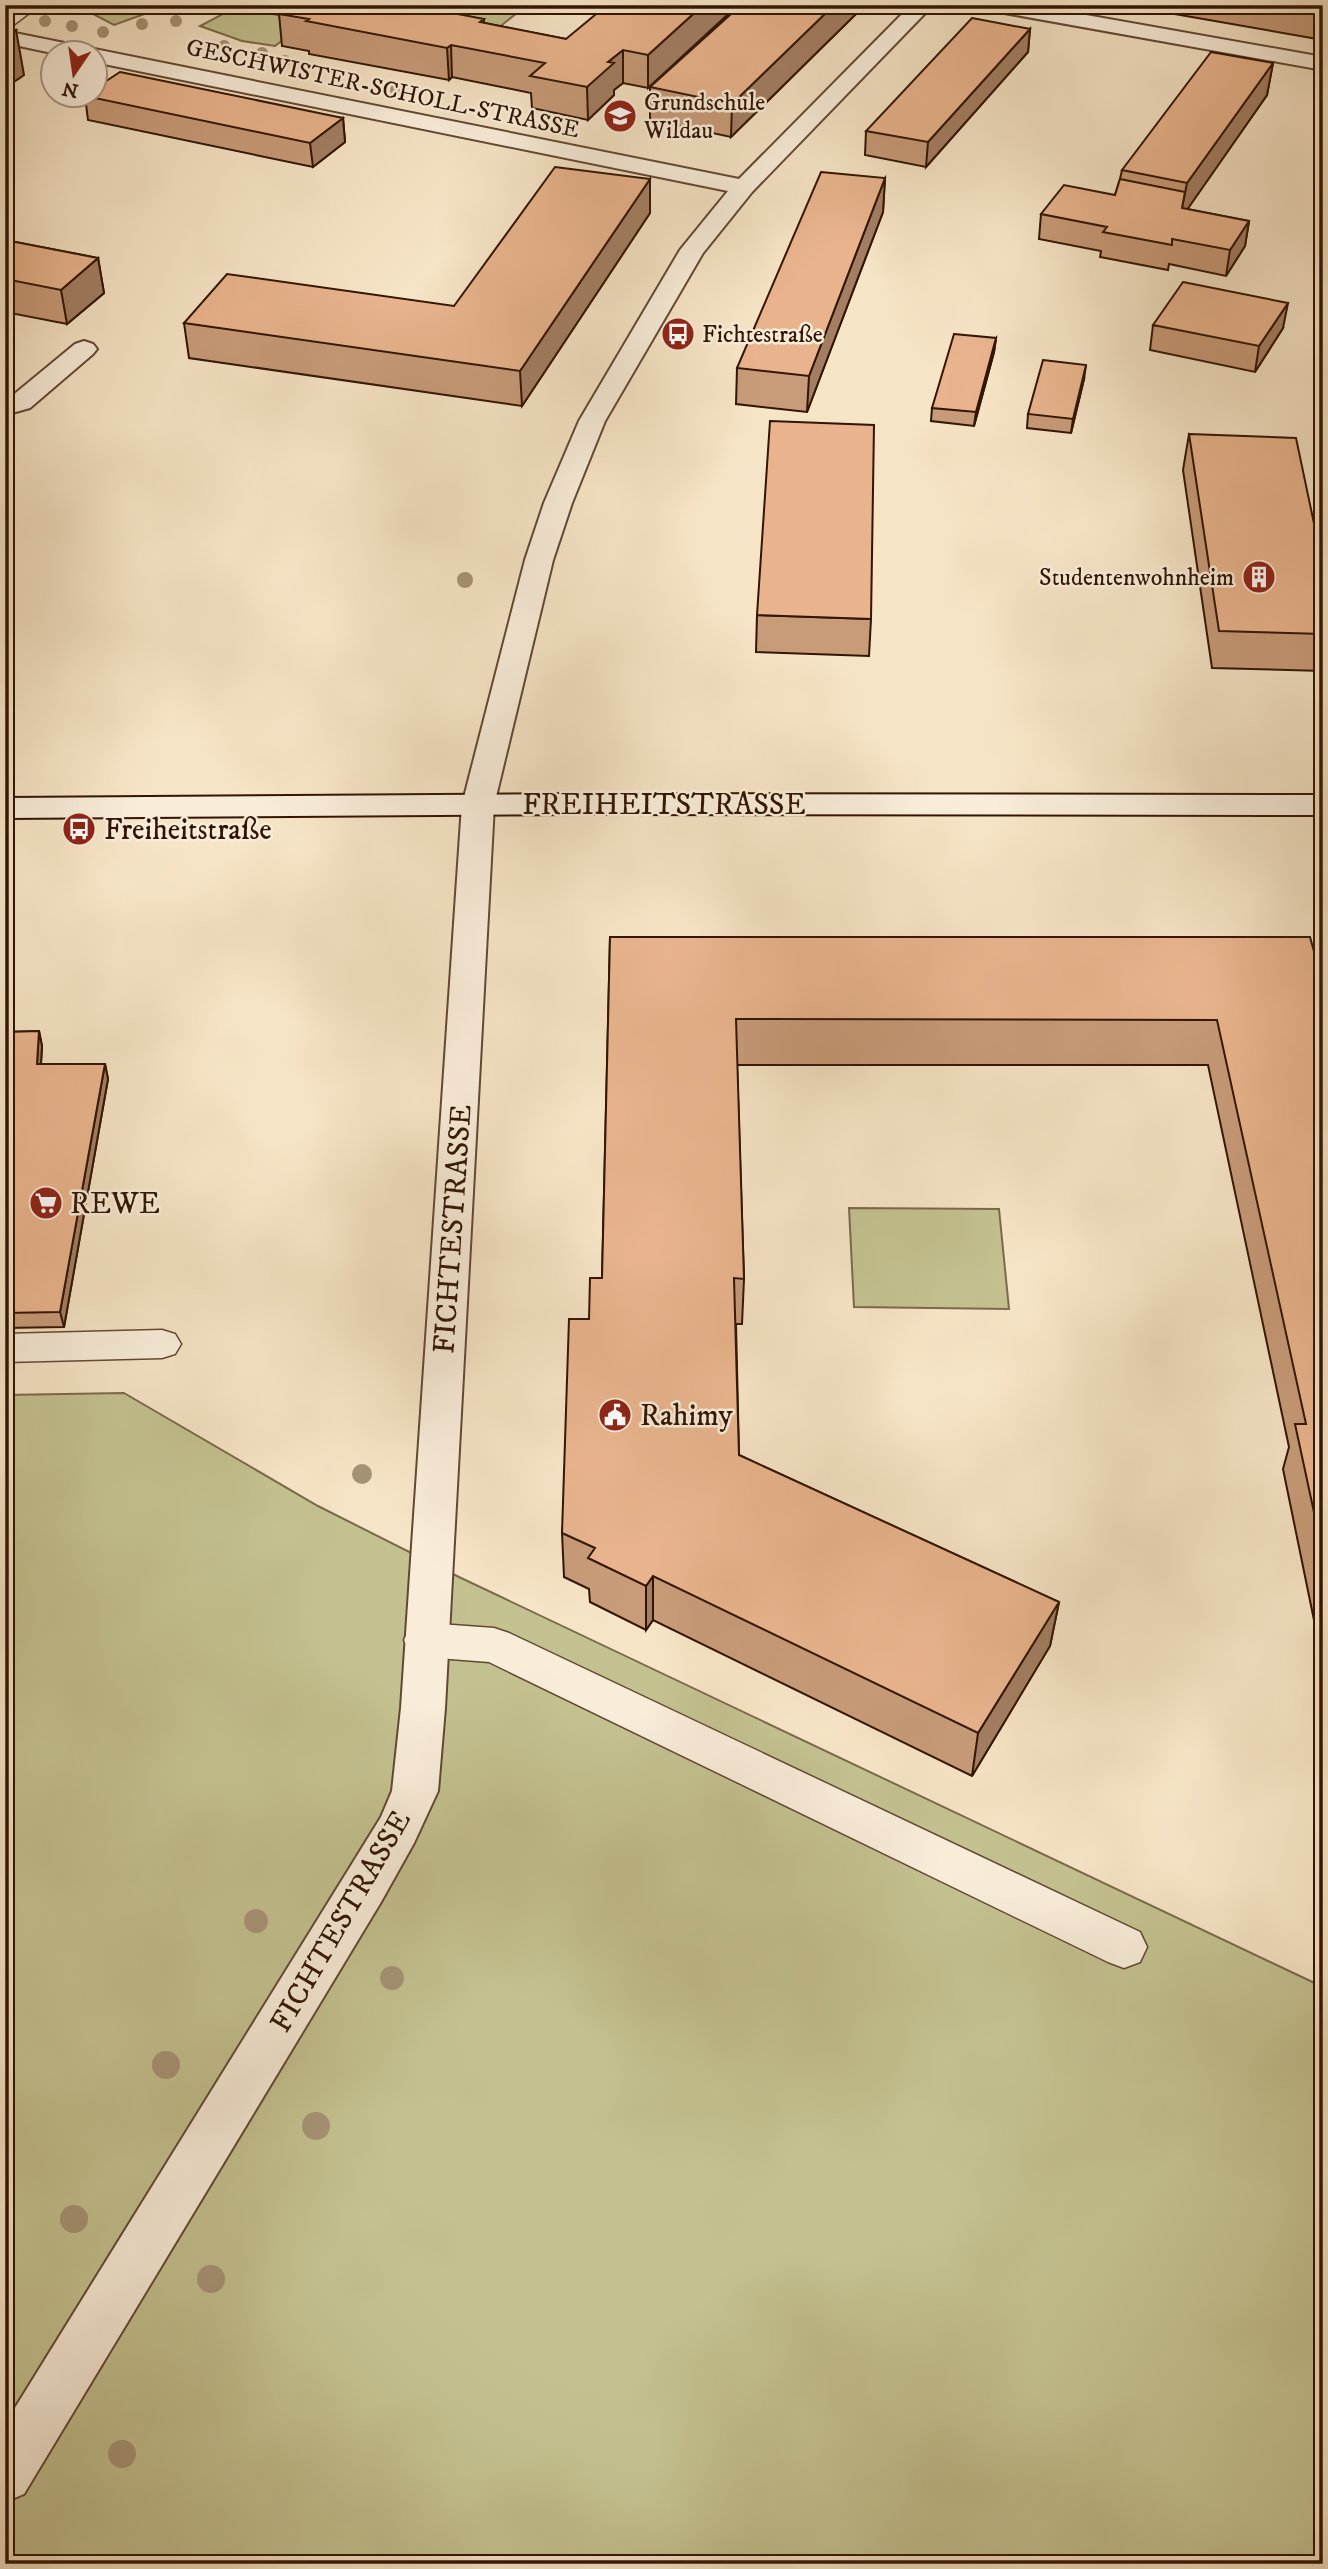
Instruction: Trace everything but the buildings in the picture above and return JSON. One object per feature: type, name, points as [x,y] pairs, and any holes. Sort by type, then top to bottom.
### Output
[{"type":"street","name":"FICHTESTRASSE","points":[[5,2475],[398,1829],[418,1778],[478,805],[539,560],[558,503],[592,421],[692,250],[744,187],[923,5]]},
{"type":"street","points":[[993,5],[1323,64]]},
{"type":"street","points":[[5,37],[38,44]]},
{"type":"street","name":"GESCHWISTER-SCHOLL-STRASSE","points":[[108,58],[744,187]]},
{"type":"street","points":[[5,407],[21,402],[84,349]]},
{"type":"street","name":"FREIHEITSTRASSE","points":[[5,808],[1323,805]]},
{"type":"lane","points":[[5,1348],[162,1344]]},
{"type":"lane","points":[[425,1640],[494,1645],[1124,1947]]},
{"type":"shaded area","points":[[76,5],[207,5],[150,12],[114,25]]},
{"type":"shaded area","points":[[263,5],[508,5],[523,8],[476,46]]},
{"type":"shaded area","points":[[236,7],[308,21],[275,46],[242,41],[200,26]]},
{"type":"shaded area","points":[[849,1208],[999,1209],[1009,1309],[854,1307]]},
{"type":"shaded area","points":[[124,1393],[318,1506],[459,1577],[1323,1987],[1323,2564],[5,2564],[5,1395]]},
{"type":"place","name":"Grundschule Wildau","points":[[620,116]]},
{"type":"place","name":"Fichtestraße","points":[[678,334]]},
{"type":"place","name":"Studentenwohnheim","points":[[1259,577]]},
{"type":"place","name":"Freiheitstraße","points":[[79,829]]},
{"type":"place","name":"REWE","points":[[46,1203]]},
{"type":"place","name":"Rahimy","points":[[615,1415]]}]
